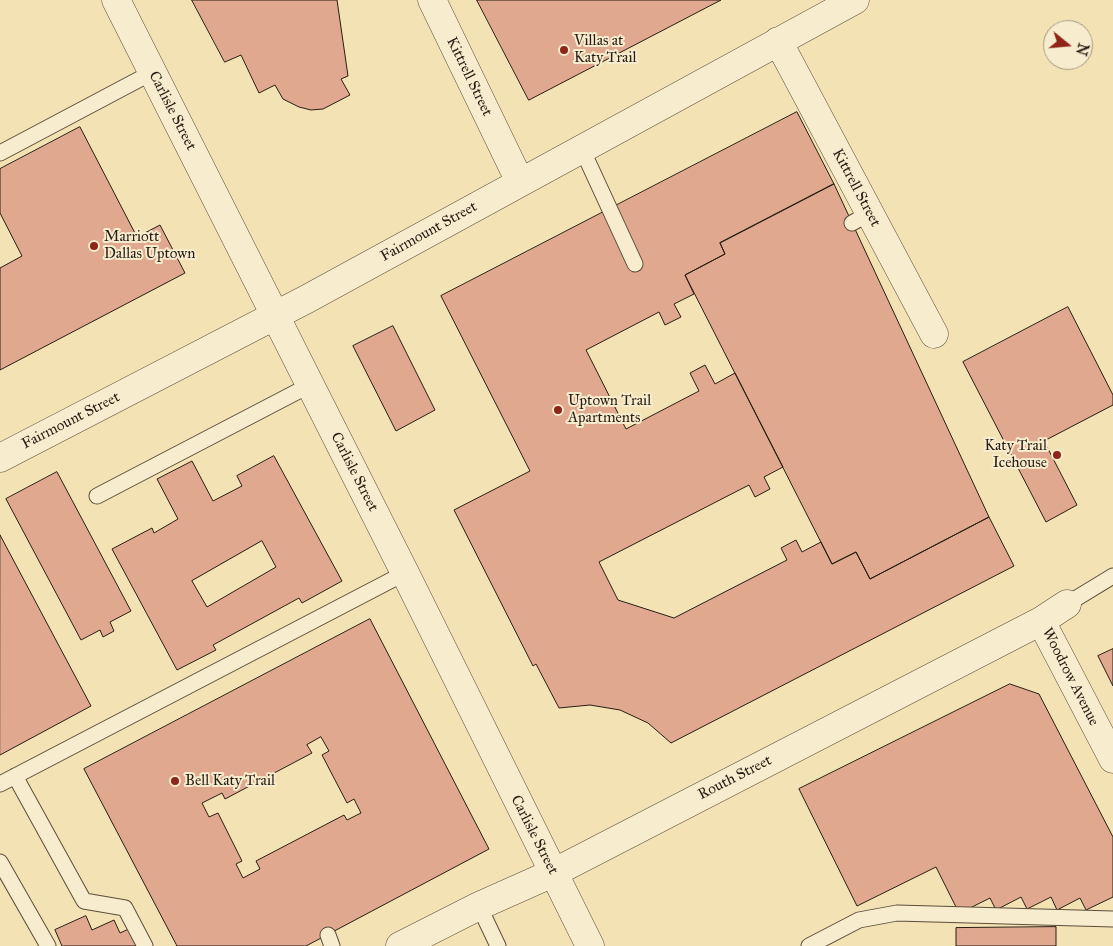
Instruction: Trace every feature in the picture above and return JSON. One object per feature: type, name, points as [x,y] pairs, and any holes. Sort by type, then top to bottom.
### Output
[{"type":"street","name":"Carlisle Street","points":[[116,0],[405,573],[590,946]]},
{"type":"street","name":"Kittrell Street","points":[[432,0],[520,182]]},
{"type":"street","name":"Fairmount Street","points":[[0,458],[275,315],[855,0]]},
{"type":"street","name":"Kittrell Street","points":[[778,41],[861,218],[934,334]]},
{"type":"street","name":"Routh Street","points":[[400,946],[480,906],[553,873],[1041,621],[1067,604]]},
{"type":"street","name":"Woodrow Avenue","points":[[1041,621],[1113,759]]},
{"type":"lane","points":[[0,153],[153,72]]},
{"type":"lane","points":[[582,148],[635,264]]},
{"type":"lane","points":[[97,496],[310,385]]},
{"type":"lane","points":[[0,784],[405,573]]},
{"type":"lane","points":[[1067,604],[1113,576]]},
{"type":"lane","points":[[15,776],[84,902],[125,908],[145,946]]},
{"type":"lane","points":[[0,862],[48,946]]},
{"type":"lane","points":[[480,906],[498,946]]},
{"type":"lane","points":[[809,946],[859,920],[897,913],[1113,919]]},
{"type":"building","points":[[192,0],[337,0],[348,76],[341,79],[350,95],[323,109],[311,110],[299,107],[283,99],[275,85],[259,93],[241,55],[225,62]]},
{"type":"building","name":"Villas at Katy Trail","points":[[477,0],[721,0],[529,100]]},
{"type":"building","name":"Uptown Trail Apartments","points":[[797,112],[834,184],[720,243],[725,254],[685,275],[694,294],[674,304],[681,317],[665,325],[659,312],[586,350],[626,429],[699,391],[690,373],[705,365],[715,384],[735,373],[783,467],[764,477],[770,489],[755,497],[749,485],[599,562],[618,600],[674,618],[787,560],[781,548],[796,540],[802,552],[821,542],[832,564],[856,552],[870,579],[989,517],[1014,566],[671,743],[648,723],[620,710],[590,705],[559,708],[536,664],[533,666],[454,510],[530,471],[441,296]]},
{"type":"building","name":"Marriott Dallas Uptown","points":[[80,127],[137,237],[160,225],[185,273],[0,370],[0,268],[22,256],[0,213],[0,169]]},
{"type":"building","points":[[834,184],[989,517],[870,579],[856,552],[832,564],[685,275],[725,254],[720,243]]},
{"type":"building","points":[[1068,307],[1113,395],[1113,405],[1044,441],[1077,505],[1046,522],[963,362]]},
{"type":"building","points":[[393,326],[435,410],[396,431],[353,346]]},
{"type":"building","points":[[274,456],[342,581],[302,603],[299,598],[213,645],[216,650],[177,670],[112,549],[152,528],[154,533],[178,519],[157,479],[192,461],[213,501],[242,486],[237,476]],"holes":[[[262,541],[276,567],[207,607],[192,581]]]},
{"type":"building","points":[[57,472],[131,611],[110,622],[114,631],[103,637],[100,630],[81,640],[6,499]]},
{"type":"building","points":[[0,535],[91,706],[0,755]]},
{"type":"building","name":"Bell Katy Trail","points":[[370,619],[489,849],[306,946],[177,946],[84,769]],"holes":[[[321,737],[329,751],[322,755],[347,803],[354,799],[361,813],[347,820],[344,815],[256,861],[260,869],[243,878],[236,864],[242,861],[218,813],[209,817],[202,803],[222,793],[225,799],[312,753],[307,745]]]},
{"type":"building","points":[[1113,649],[1113,686],[1098,656]]},
{"type":"building","points":[[1010,684],[1039,694],[1113,837],[1113,897],[1086,910],[1080,898],[1057,910],[1051,897],[1027,909],[1021,897],[996,910],[990,898],[966,910],[957,909],[936,867],[857,906],[799,789]]},
{"type":"building","points":[[86,916],[92,930],[114,920],[120,933],[133,927],[142,946],[62,946],[55,930]]},
{"type":"building","points":[[1056,927],[1056,946],[956,946],[956,928]]},
{"type":"place","name":"Villas at Katy Trail","points":[[564,50]]},
{"type":"place","name":"Marriott Dallas Uptown","points":[[94,246]]},
{"type":"place","name":"Uptown Trail Apartments","points":[[558,410]]},
{"type":"place","name":"Katy Trail Icehouse","points":[[1057,455]]},
{"type":"place","name":"Bell Katy Trail","points":[[175,781]]}]
